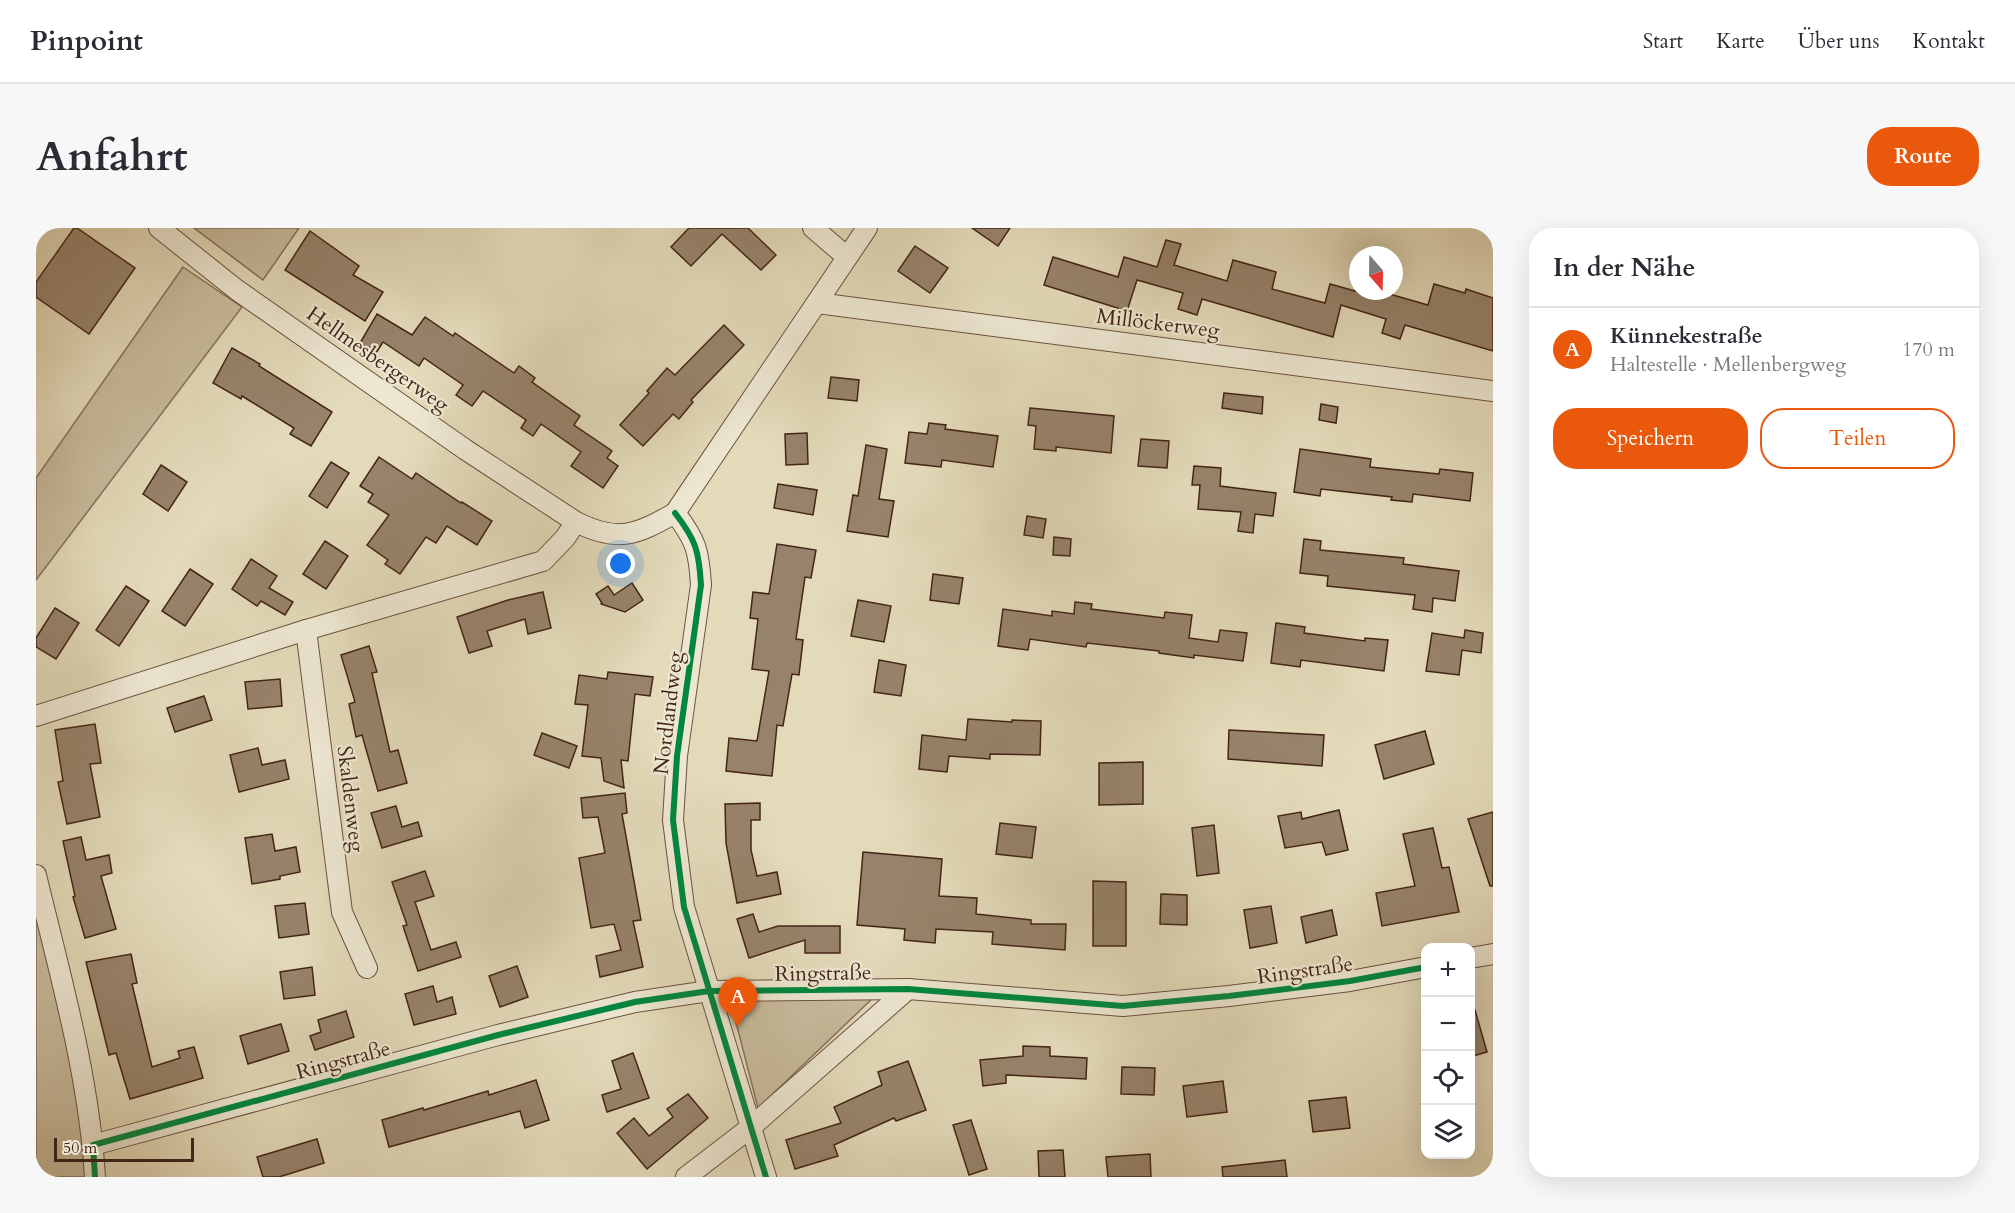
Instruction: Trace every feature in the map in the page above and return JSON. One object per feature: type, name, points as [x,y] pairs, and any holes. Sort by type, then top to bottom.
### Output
[{"type":"street","name":"Hellmesbergerweg","points":[[159,228],[237,290],[466,450],[576,522]]},
{"type":"street","points":[[813,228],[847,257]]},
{"type":"street","points":[[36,716],[306,630],[543,561],[565,538],[576,522],[615,536],[646,529],[675,513],[867,228]]},
{"type":"street","name":"Millöckerweg","points":[[817,303],[1493,391]]},
{"type":"street","name":"Nordlandweg","points":[[675,513],[690,532],[700,559],[701,585],[677,756],[673,820],[684,907],[766,1177]]},
{"type":"street","name":"Skaldenweg","points":[[306,630],[342,912],[367,968]]},
{"type":"street","points":[[36,876],[82,1076],[93,1145],[95,1177]]},
{"type":"street","points":[[1475,957],[1493,954]]},
{"type":"street","name":"Ringstraße","points":[[93,1145],[498,1035],[635,1002],[709,991],[908,989],[1123,1006],[1350,981],[1421,968]]},
{"type":"street","points":[[686,1177],[750,1128],[908,989]]},
{"type":"shaded area","points":[[194,228],[299,228],[263,280]]},
{"type":"shaded area","points":[[183,267],[242,307],[36,580],[36,478]]},
{"type":"shaded area","points":[[36,896],[87,1142],[89,1177],[36,1177]]},
{"type":"shaded area","points":[[874,997],[758,1108],[730,999]]},
{"type":"building","points":[[74,228],[135,268],[89,334],[36,297],[36,282]]},
{"type":"building","points":[[689,228],[748,228],[776,255],[761,270],[722,234],[691,266],[671,247]]},
{"type":"building","points":[[972,228],[1010,228],[998,246]]},
{"type":"building","points":[[310,231],[359,266],[353,275],[383,292],[365,321],[285,270]]},
{"type":"building","points":[[1166,240],[1181,244],[1174,265],[1227,281],[1233,260],[1276,272],[1272,289],[1325,303],[1330,284],[1349,289],[1349,300],[1403,300],[1403,298],[1428,305],[1434,284],[1465,293],[1466,289],[1493,298],[1493,351],[1405,325],[1400,339],[1382,333],[1386,319],[1341,305],[1333,337],[1202,299],[1197,315],[1178,309],[1183,293],[1137,280],[1127,311],[1044,285],[1053,257],[1118,277],[1124,257],[1157,267]]},
{"type":"building","points":[[915,246],[948,268],[930,293],[898,271]]},
{"type":"building","points":[[377,314],[412,335],[425,317],[453,336],[455,333],[514,373],[519,366],[535,378],[532,382],[580,416],[574,425],[612,451],[607,458],[618,466],[603,488],[571,466],[581,452],[541,424],[533,436],[521,428],[526,420],[483,391],[472,406],[456,395],[463,385],[424,358],[419,366],[383,342],[376,353],[360,343]]},
{"type":"building","points":[[724,325],[744,345],[691,400],[693,402],[679,419],[673,414],[643,446],[620,425],[649,393],[647,391],[667,368],[675,375]]},
{"type":"building","points":[[232,348],[332,412],[311,446],[290,434],[294,428],[242,396],[241,399],[213,383]]},
{"type":"building","points":[[831,377],[859,380],[857,401],[828,398]]},
{"type":"building","points":[[1224,393],[1263,397],[1262,414],[1222,408]]},
{"type":"building","points":[[1321,404],[1338,407],[1336,423],[1319,420]]},
{"type":"building","points":[[1030,408],[1114,416],[1111,453],[1056,447],[1056,451],[1034,449],[1036,426],[1028,425]]},
{"type":"building","points":[[929,423],[946,425],[945,429],[998,436],[993,467],[942,460],[941,467],[905,463],[909,432],[927,434]]},
{"type":"building","points":[[807,433],[808,464],[786,465],[785,434]]},
{"type":"building","points":[[1141,439],[1169,441],[1167,468],[1138,466]]},
{"type":"building","points":[[866,445],[887,449],[879,499],[894,501],[888,537],[847,531],[853,495],[858,496]]},
{"type":"building","points":[[1300,449],[1371,459],[1370,467],[1439,474],[1440,469],[1473,473],[1470,501],[1413,494],[1412,502],[1391,500],[1392,497],[1321,489],[1320,496],[1294,492]]},
{"type":"building","points":[[379,457],[412,479],[416,473],[492,521],[477,545],[447,526],[436,543],[426,537],[400,574],[385,564],[388,560],[367,545],[389,515],[368,502],[373,494],[360,486]]},
{"type":"building","points":[[331,462],[349,473],[327,508],[309,496]]},
{"type":"building","points":[[161,465],[187,482],[168,511],[143,494]]},
{"type":"building","points":[[1194,466],[1221,468],[1220,486],[1276,493],[1273,516],[1255,514],[1253,533],[1238,531],[1241,512],[1198,509],[1200,485],[1192,485]]},
{"type":"building","points":[[778,484],[817,490],[813,515],[774,508]]},
{"type":"building","points":[[1027,516],[1046,519],[1043,538],[1024,535]]},
{"type":"building","points":[[1054,537],[1071,539],[1070,556],[1053,555]]},
{"type":"building","points":[[1304,539],[1321,541],[1320,550],[1404,558],[1403,564],[1459,571],[1455,601],[1433,598],[1432,612],[1413,609],[1415,595],[1327,586],[1328,576],[1300,573]]},
{"type":"building","points":[[325,541],[348,556],[326,589],[303,574]]},
{"type":"building","points":[[777,544],[816,550],[811,578],[805,577],[796,639],[803,640],[799,675],[792,674],[783,726],[777,725],[772,776],[726,771],[729,738],[757,741],[769,671],[752,669],[758,619],[750,618],[753,592],[769,594]]},
{"type":"building","points":[[251,559],[277,576],[269,588],[293,602],[285,615],[261,601],[257,606],[232,589]]},
{"type":"building","points":[[190,569],[213,584],[185,626],[162,611]]},
{"type":"building","points":[[933,574],[963,578],[959,604],[930,600]]},
{"type":"building","points":[[632,583],[643,600],[625,612],[601,604],[596,594],[608,586],[614,595]]},
{"type":"building","points":[[126,586],[149,601],[119,646],[96,630]]},
{"type":"building","points":[[543,592],[551,628],[528,634],[525,619],[487,631],[492,646],[469,653],[457,617],[508,600]]},
{"type":"building","points":[[858,600],[891,606],[884,642],[851,636]]},
{"type":"building","points":[[1075,602],[1092,604],[1091,609],[1164,618],[1165,612],[1192,615],[1189,638],[1218,642],[1220,630],[1247,633],[1243,661],[1194,655],[1194,658],[1159,653],[1159,651],[1087,643],[1086,647],[1030,639],[1028,650],[998,646],[1003,609],[1052,616],[1052,611],[1074,614]]},
{"type":"building","points":[[55,608],[79,623],[56,659],[36,647],[36,638]]},
{"type":"building","points":[[1276,623],[1305,627],[1304,633],[1365,641],[1365,638],[1388,640],[1384,671],[1301,660],[1300,667],[1271,663]]},
{"type":"building","points":[[1465,630],[1483,633],[1481,653],[1462,650],[1459,675],[1426,671],[1432,633],[1464,638]]},
{"type":"building","points":[[369,646],[377,672],[372,673],[390,752],[398,750],[407,783],[378,791],[362,735],[356,737],[349,704],[355,702],[341,655]]},
{"type":"building","points":[[879,660],[906,665],[901,696],[874,692]]},
{"type":"building","points":[[608,672],[653,677],[650,696],[635,694],[628,761],[621,760],[624,788],[604,781],[601,758],[582,756],[588,705],[575,704],[579,675],[607,679]]},
{"type":"building","points":[[280,679],[282,706],[248,709],[245,682]]},
{"type":"building","points":[[204,696],[212,720],[175,732],[167,708]]},
{"type":"building","points":[[968,719],[1041,721],[1040,755],[990,754],[990,759],[949,756],[947,772],[919,769],[922,735],[966,740]]},
{"type":"building","points":[[95,724],[101,763],[90,764],[100,817],[67,824],[58,782],[63,781],[55,730]]},
{"type":"building","points":[[1229,730],[1324,735],[1322,766],[1228,759]]},
{"type":"building","points":[[1425,731],[1434,764],[1384,779],[1375,745]]},
{"type":"building","points":[[542,733],[577,746],[569,768],[534,755]]},
{"type":"building","points":[[258,748],[262,765],[285,760],[289,779],[239,792],[230,755]]},
{"type":"building","points":[[1143,762],[1143,804],[1099,805],[1099,763]]},
{"type":"building","points":[[625,793],[627,813],[622,814],[641,920],[633,921],[643,967],[600,977],[596,956],[621,950],[614,924],[591,928],[579,858],[605,853],[598,817],[583,818],[581,798]]},
{"type":"building","points":[[760,803],[760,820],[751,820],[751,850],[757,876],[777,872],[781,894],[737,903],[726,843],[725,804]]},
{"type":"building","points":[[396,806],[402,827],[418,822],[422,836],[382,848],[371,813]]},
{"type":"building","points":[[1339,810],[1348,850],[1326,855],[1322,842],[1285,848],[1278,816],[1301,812],[1302,819]]},
{"type":"building","points":[[1493,812],[1493,886],[1490,886],[1468,819]]},
{"type":"building","points":[[1000,823],[1036,827],[1032,858],[996,854]]},
{"type":"building","points":[[1214,825],[1219,873],[1197,876],[1192,828]]},
{"type":"building","points":[[1433,828],[1442,868],[1449,867],[1459,912],[1382,926],[1376,893],[1415,886],[1403,834]]},
{"type":"building","points":[[272,834],[275,851],[296,847],[300,872],[280,876],[280,879],[252,884],[245,838]]},
{"type":"building","points":[[81,837],[86,860],[109,855],[112,873],[101,876],[116,929],[85,938],[73,897],[75,896],[63,841]]},
{"type":"building","points":[[863,852],[942,859],[939,896],[977,898],[976,914],[1031,920],[1031,924],[1066,924],[1065,950],[992,944],[993,932],[936,929],[935,943],[904,940],[905,929],[857,925]]},
{"type":"building","points":[[425,871],[434,896],[415,902],[431,950],[456,942],[461,957],[418,971],[403,926],[407,925],[392,882]]},
{"type":"building","points":[[1093,881],[1126,882],[1126,946],[1093,946]]},
{"type":"building","points":[[1161,894],[1187,895],[1187,925],[1160,924]]},
{"type":"building","points":[[305,903],[309,934],[279,938],[275,906]]},
{"type":"building","points":[[1271,906],[1277,943],[1250,948],[1244,910]]},
{"type":"building","points":[[1332,910],[1337,935],[1306,943],[1301,917]]},
{"type":"building","points":[[753,914],[759,932],[778,926],[840,926],[840,953],[805,953],[805,940],[749,958],[737,919]]},
{"type":"building","points":[[131,954],[137,983],[132,984],[152,1067],[180,1058],[178,1051],[194,1047],[203,1078],[130,1099],[116,1053],[109,1055],[86,962]]},
{"type":"building","points":[[517,966],[528,997],[500,1007],[489,976]]},
{"type":"building","points":[[312,967],[315,995],[284,999],[280,972]]},
{"type":"building","points":[[433,986],[437,1002],[452,997],[456,1014],[414,1025],[405,994]]},
{"type":"building","points":[[1475,1010],[1487,1052],[1475,1056]]},
{"type":"building","points":[[346,1011],[354,1037],[315,1050],[310,1036],[321,1032],[318,1020]]},
{"type":"building","points":[[281,1024],[289,1051],[248,1064],[240,1036]]},
{"type":"building","points":[[1023,1046],[1050,1047],[1050,1056],[1087,1058],[1086,1079],[1006,1075],[1006,1083],[983,1086],[980,1060],[1023,1056]]},
{"type":"building","points":[[633,1053],[649,1098],[607,1112],[602,1095],[621,1089],[612,1061]]},
{"type":"building","points":[[908,1061],[926,1110],[896,1121],[894,1118],[834,1145],[838,1156],[795,1169],[786,1140],[841,1123],[834,1107],[882,1085],[878,1072]]},
{"type":"building","points":[[1122,1067],[1155,1068],[1154,1095],[1121,1094]]},
{"type":"building","points":[[536,1080],[549,1120],[525,1128],[520,1111],[389,1147],[382,1120],[488,1091],[489,1095]]},
{"type":"building","points":[[1223,1081],[1227,1112],[1187,1117],[1183,1086]]},
{"type":"building","points":[[688,1094],[708,1118],[647,1169],[617,1133],[634,1118],[649,1136],[673,1117],[667,1109]]},
{"type":"building","points":[[1346,1097],[1350,1128],[1313,1132],[1309,1101]]},
{"type":"building","points":[[971,1120],[987,1169],[969,1175],[953,1125]]},
{"type":"building","points":[[317,1139],[324,1163],[279,1177],[263,1177],[257,1157]]},
{"type":"building","points":[[1063,1150],[1065,1177],[1039,1177],[1038,1151]]},
{"type":"building","points":[[1150,1154],[1151,1177],[1108,1177],[1106,1157]]},
{"type":"building","points":[[1285,1160],[1287,1177],[1223,1177],[1222,1167]]},
{"type":"cycle path","points":[[675,513],[695,546],[701,585],[677,756],[673,820],[684,907],[766,1177]]},
{"type":"cycle path","points":[[95,1177],[93,1145],[498,1035],[635,1002],[709,991],[908,989],[1123,1006],[1350,981],[1421,968]]},
{"type":"place","name":"Künnekestraße","points":[[738,1027]]}]
